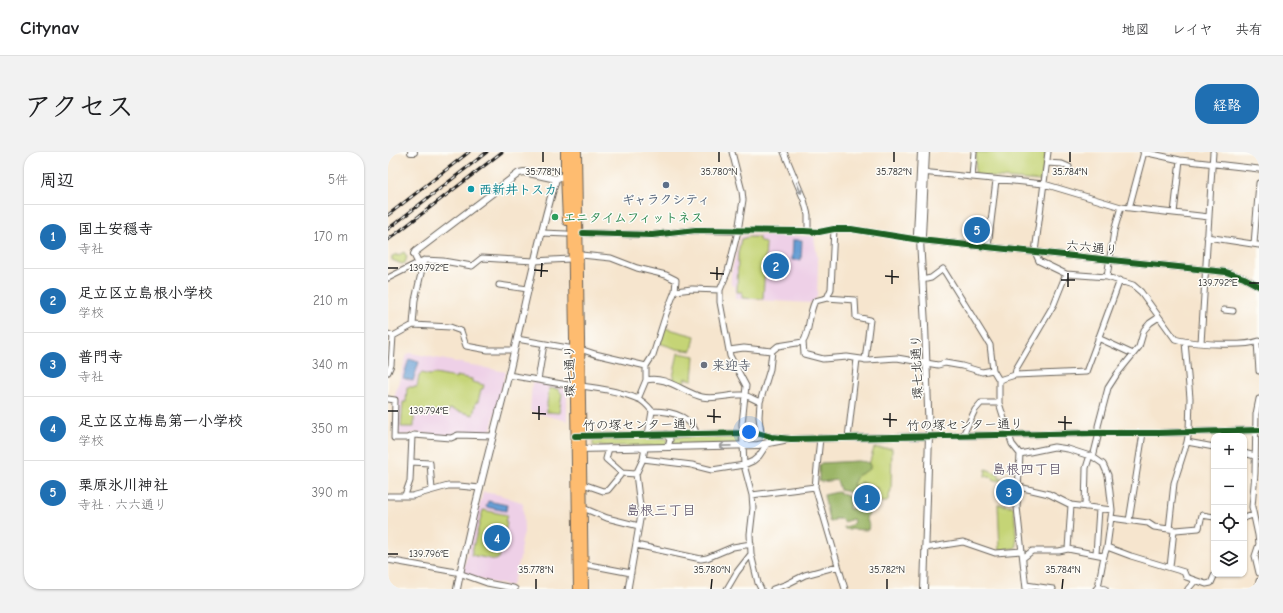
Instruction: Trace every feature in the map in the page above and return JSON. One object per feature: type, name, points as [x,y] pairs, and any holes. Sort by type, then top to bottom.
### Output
[{"type":"main road","points":[[565,152],[567,234],[570,259],[575,267]]},
{"type":"main road","name":"環七通り","points":[[571,152],[575,211]]},
{"type":"main road","name":"環七通り","points":[[577,152],[575,267],[579,436],[578,589]]},
{"type":"main road","points":[[575,267],[581,255],[583,233],[582,152]]},
{"type":"main road","name":"環七通り","points":[[579,449],[583,484],[584,589]]},
{"type":"street","points":[[732,152],[743,200],[738,230],[728,271],[720,290],[720,302],[730,356],[746,386],[742,424],[744,465],[752,495],[753,508],[750,534],[751,554],[758,583],[762,589]]},
{"type":"street","points":[[784,152],[804,200],[808,215],[808,231]]},
{"type":"street","name":"環七北通り","points":[[921,152],[922,172]]},
{"type":"street","name":"環七北通り","points":[[924,589],[929,436],[920,240],[917,235],[922,172],[926,152]]},
{"type":"street","points":[[972,177],[974,152]]},
{"type":"street","points":[[1048,152],[1035,252],[1039,261],[1066,274],[1107,277],[1133,285],[1141,292],[1175,339],[1185,342],[1228,344],[1258,342],[1259,371]]},
{"type":"street","points":[[1129,208],[1143,152],[1180,160],[1259,169]]},
{"type":"street","points":[[1201,343],[1213,152]]},
{"type":"street","points":[[1174,213],[1180,160]]},
{"type":"street","points":[[1047,163],[1062,164],[1069,167]]},
{"type":"street","points":[[421,261],[414,254],[415,252],[519,173],[524,172],[556,179],[565,174]]},
{"type":"street","points":[[922,172],[1044,184],[1121,208],[1208,217]]},
{"type":"street","points":[[457,589],[480,488],[517,339],[534,261],[556,179]]},
{"type":"street","points":[[988,247],[996,180]]},
{"type":"street","points":[[1207,237],[1256,245],[1259,183]]},
{"type":"street","points":[[1107,277],[1114,231],[1121,208]]},
{"type":"street","points":[[583,233],[652,235],[696,230],[819,232],[834,229],[851,229],[920,240]]},
{"type":"street","points":[[827,298],[831,289],[834,229]]},
{"type":"street","points":[[542,233],[567,234]]},
{"type":"street","name":"六六通り","points":[[920,240],[1236,274],[1259,286]]},
{"type":"street","points":[[581,255],[611,258],[637,268],[666,275],[676,280],[675,291],[653,354],[646,366],[646,380],[638,399]]},
{"type":"street","points":[[388,278],[421,261],[443,261],[472,266],[482,258],[534,261],[570,259]]},
{"type":"street","points":[[413,325],[421,261]]},
{"type":"street","points":[[922,280],[931,278],[943,269],[990,345],[993,370],[999,380],[999,403],[1014,447],[1020,454],[1017,507],[1026,587],[1053,589]]},
{"type":"street","points":[[1016,375],[1016,369],[1054,304],[1066,274]]},
{"type":"street","points":[[999,380],[1016,375],[1086,372],[1120,280]]},
{"type":"street","points":[[499,285],[528,289]]},
{"type":"street","points":[[675,291],[692,289],[720,290]]},
{"type":"street","points":[[761,434],[759,416],[760,402],[770,369],[772,351],[778,346],[803,342],[807,337],[808,321],[815,301],[827,298],[855,300],[856,317],[870,320],[865,360]]},
{"type":"street","points":[[1224,310],[1233,311]]},
{"type":"street","points":[[1085,507],[1086,468],[1098,437],[1098,426],[1108,388],[1117,374],[1139,347],[1144,330],[1150,322],[1159,317]]},
{"type":"street","points":[[388,372],[391,365],[391,335],[413,325],[450,327],[461,331],[466,346],[488,350],[514,350]]},
{"type":"street","points":[[1098,338],[1133,354]]},
{"type":"street","points":[[517,339],[577,349],[646,366]]},
{"type":"street","points":[[803,342],[804,354],[823,358],[847,357],[865,360],[897,358],[938,365],[945,363],[982,372],[993,370]]},
{"type":"street","points":[[1170,567],[1174,483],[1189,431],[1190,398],[1185,342]]},
{"type":"street","points":[[538,380],[544,344]]},
{"type":"street","points":[[729,350],[744,348],[772,351]]},
{"type":"street","points":[[848,438],[857,359]]},
{"type":"street","points":[[508,375],[598,388],[638,399],[645,403],[652,411],[682,416],[689,420],[696,429],[697,434]]},
{"type":"street","points":[[646,380],[651,379],[662,381],[693,395],[704,398],[746,396],[760,402]]},
{"type":"street","points":[[388,399],[395,400],[394,438],[406,438],[412,436],[451,438],[458,435],[493,436]]},
{"type":"street","points":[[1259,399],[1256,414],[1257,430],[1252,507],[1258,534],[1259,544],[1255,556],[1259,573]]},
{"type":"street","points":[[963,435],[975,410],[981,403],[999,403]]},
{"type":"street","points":[[648,435],[652,411]]},
{"type":"street","name":"竹の塚センター通り","points":[[579,436],[743,433],[791,438],[848,438],[1257,430]]},
{"type":"street","points":[[1129,520],[1143,433]]},
{"type":"street","points":[[666,434],[670,440],[668,447]]},
{"type":"street","points":[[405,495],[410,481],[412,436]]},
{"type":"street","name":"竹の塚センター通り","points":[[579,449],[758,446],[791,438]]},
{"type":"street","points":[[820,438],[815,487],[845,589]]},
{"type":"street","points":[[1187,442],[1211,446]]},
{"type":"street","points":[[643,459],[692,465],[712,470],[744,465],[753,461],[760,456],[767,444]]},
{"type":"street","points":[[1020,454],[1054,447],[1068,449],[1091,456],[1103,464],[1108,475],[1112,510],[1107,547],[1097,588],[1105,589]]},
{"type":"street","points":[[609,448],[606,458],[622,473],[636,474]]},
{"type":"street","points":[[628,589],[641,514],[636,474],[643,459],[645,448]]},
{"type":"street","points":[[1247,454],[1255,456]]},
{"type":"street","points":[[411,462],[430,463],[432,490]]},
{"type":"street","points":[[583,484],[603,491],[608,490],[622,473]]},
{"type":"street","points":[[388,496],[412,496],[448,486],[480,488]]},
{"type":"street","points":[[752,495],[815,487]]},
{"type":"street","points":[[1019,487],[1049,494],[1071,505],[1112,510]]},
{"type":"street","points":[[1068,550],[1071,505]]},
{"type":"street","points":[[583,508],[606,518],[639,526]]},
{"type":"street","points":[[1096,554],[1099,508]]},
{"type":"street","points":[[1111,518],[1148,523],[1154,527],[1171,530],[1199,528],[1202,515],[1211,516]]},
{"type":"street","points":[[1247,517],[1253,515]]},
{"type":"street","points":[[925,548],[964,542],[995,553],[1022,552]]},
{"type":"street","points":[[636,545],[701,559],[733,547],[751,544]]},
{"type":"street","points":[[1107,547],[1184,572],[1186,577],[1195,581],[1206,584],[1211,583],[1214,577]]},
{"type":"street","points":[[1023,558],[1032,551],[1068,550],[1104,556]]},
{"type":"street","points":[[727,589],[737,572],[751,554]]},
{"type":"street","points":[[388,560],[460,574],[487,583],[515,589]]},
{"type":"street","points":[[584,564],[631,573]]},
{"type":"street","points":[[773,589],[805,575],[838,566]]},
{"type":"street","points":[[1188,589],[1195,581]]},
{"type":"street","points":[[1258,589],[1259,581]]},
{"type":"shaded area","points":[[747,235],[814,236],[818,262],[817,297],[811,303],[735,299],[735,286],[731,285],[731,274],[740,237]]},
{"type":"shaded area","points":[[411,353],[506,372],[490,433],[457,433],[450,436],[414,433],[397,435],[397,398],[394,398],[407,354]]},
{"type":"shaded area","points":[[532,382],[567,389],[567,421],[530,411]]},
{"type":"shaded area","points":[[483,492],[500,495],[521,502],[523,505],[524,532],[521,544],[521,555],[512,585],[510,586],[485,581],[465,574],[463,571]]},
{"type":"green space","points":[[976,152],[1046,152],[1041,181],[977,176],[975,174]]},
{"type":"green space","points":[[748,237],[759,237],[759,240],[766,244],[763,299],[742,298],[742,292],[737,292],[738,253],[741,239]]},
{"type":"green space","points":[[404,252],[407,257],[405,263],[402,264],[392,260],[392,257],[396,254],[397,256]]},
{"type":"green space","points":[[665,328],[695,336],[692,351],[677,349],[659,343]]},
{"type":"green space","points":[[678,353],[695,356],[693,380],[685,378],[683,386],[672,382]]},
{"type":"green space","points":[[422,373],[472,379],[472,382],[484,385],[483,389],[481,389],[478,402],[476,402],[473,415],[449,409],[448,413],[414,412],[414,427],[401,427],[403,402],[406,402],[407,387],[417,387],[419,376]]},
{"type":"green space","points":[[549,388],[558,389],[562,394],[559,413],[546,412]]},
{"type":"green space","points":[[737,436],[739,442],[735,445],[673,445],[672,437]]},
{"type":"green space","points":[[663,437],[667,439],[665,446],[593,446],[593,439]]},
{"type":"green space","points":[[874,448],[892,448],[891,490],[887,502],[878,502],[877,488],[853,488],[851,475],[869,464]]},
{"type":"green space","points":[[867,462],[870,465],[870,469],[857,476],[853,484],[854,486],[858,485],[860,482],[866,484],[868,490],[865,493],[855,495],[840,490],[836,480],[819,481],[819,465],[821,463]]},
{"type":"green space","points":[[986,469],[999,474],[999,477],[1003,479],[1003,481],[994,480],[993,478],[985,476]]},
{"type":"green space","points":[[838,492],[849,497],[849,509],[852,509],[858,503],[869,509],[869,514],[866,517],[869,525],[868,530],[845,529],[844,527],[852,524],[854,521],[853,519],[844,522],[841,519],[834,519],[834,521],[831,522],[829,521],[824,495]]},
{"type":"green space","points":[[998,504],[1012,506],[1014,508],[1017,546],[1015,548],[1000,550]]},
{"type":"green space","points":[[483,510],[507,515],[505,522],[507,523],[499,558],[496,560],[471,555]]},
{"type":"water","points":[[793,240],[802,240],[801,260],[792,260]]},
{"type":"water","points":[[409,359],[419,362],[413,381],[403,378]]},
{"type":"water","points":[[488,501],[507,505],[506,511],[486,507]]},
{"type":"railway","points":[[388,215],[469,152]]},
{"type":"railway","points":[[388,229],[487,152]]},
{"type":"railway","points":[[388,240],[502,152]]},
{"type":"cycle path","points":[[583,233],[652,235],[696,230],[819,232],[834,229],[851,229],[920,240],[1226,272],[1244,278],[1259,286]]},
{"type":"cycle path","points":[[575,436],[757,433],[771,437],[791,439],[1259,430]]},
{"type":"place","name":"ギャラクシティ","points":[[666,185]]},
{"type":"place","name":"西新井トスカ","points":[[471,189]]},
{"type":"place","name":"エニタイムフィットネス","points":[[555,217]]},
{"type":"place","name":"栗原氷川神社","points":[[977,230]]},
{"type":"place","name":"足立区立島根小学校","points":[[776,266]]},
{"type":"place","name":"来迎寺","points":[[704,365]]},
{"type":"place","name":"普門寺","points":[[1009,492]]},
{"type":"place","name":"国土安穏寺","points":[[867,498]]},
{"type":"place","name":"足立区立梅島第一小学校","points":[[497,538]]},
{"type":"district","name":"島根四丁目","points":[[1027,469]]},
{"type":"district","name":"島根三丁目","points":[[661,510]]}]
